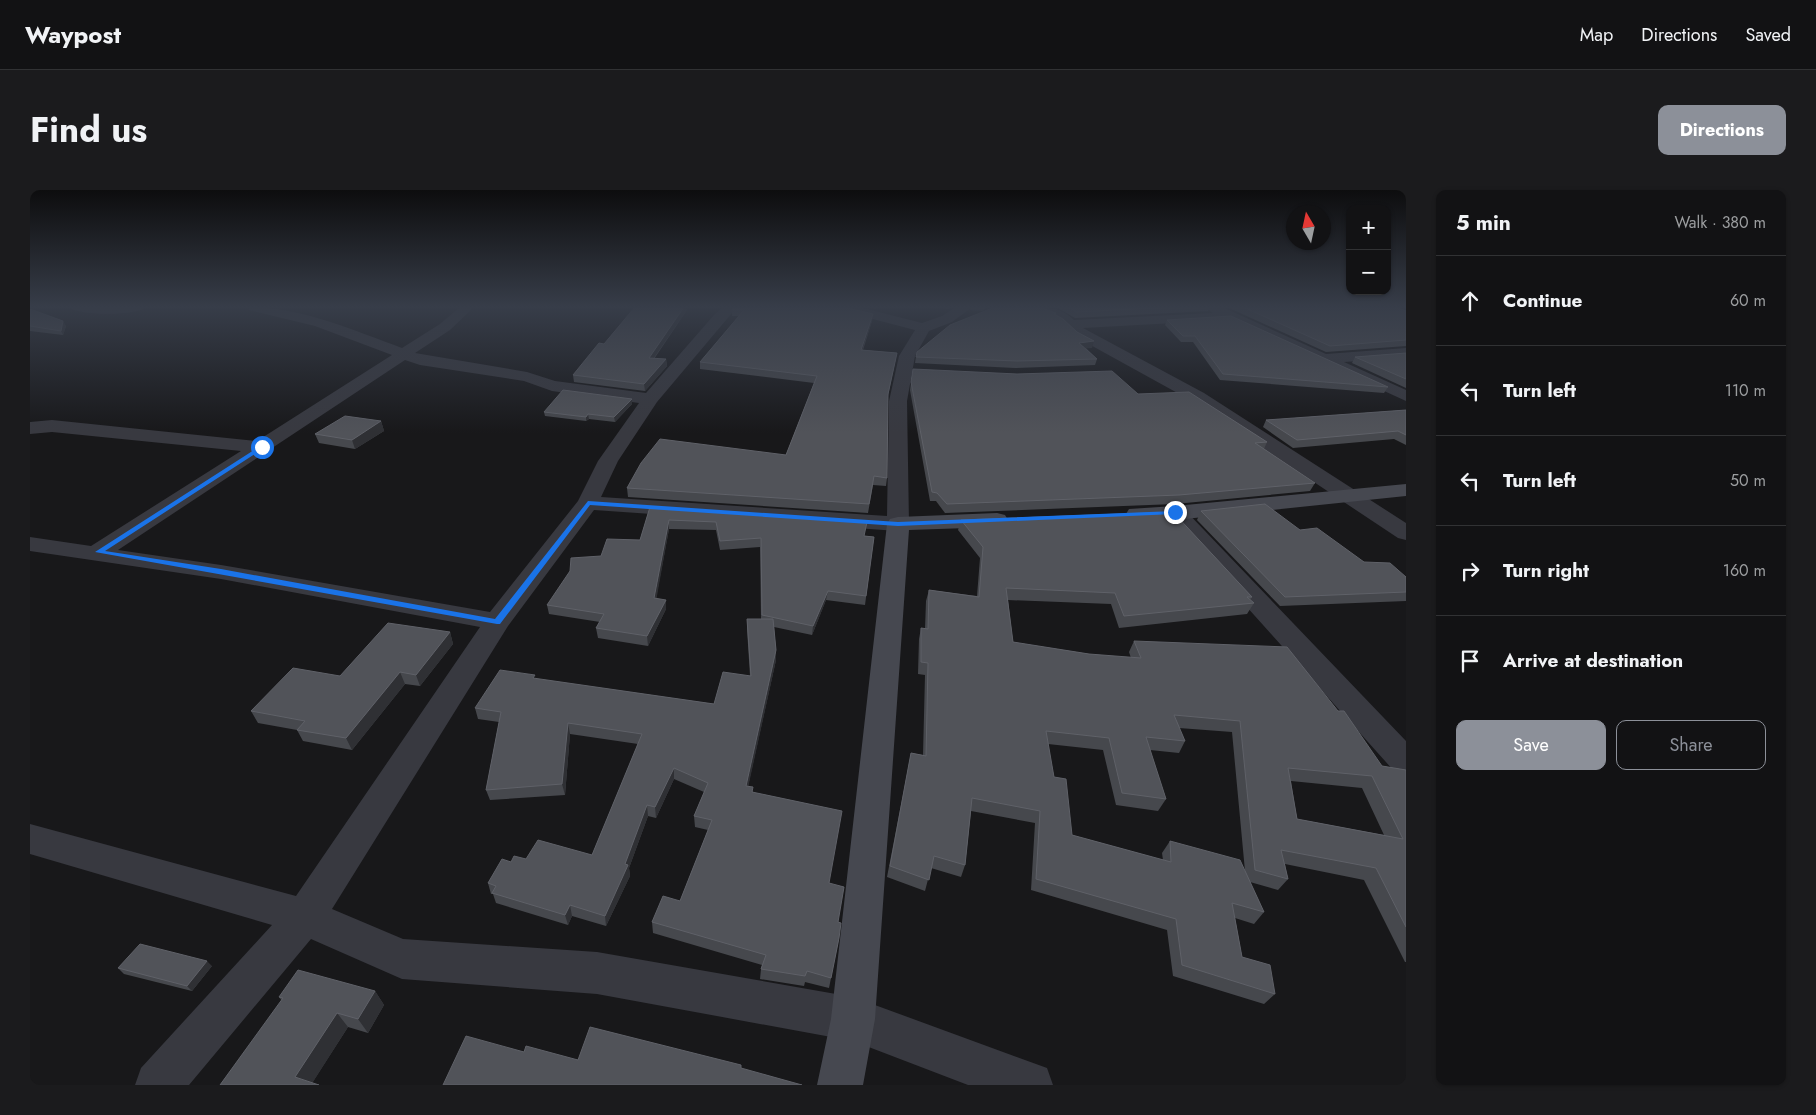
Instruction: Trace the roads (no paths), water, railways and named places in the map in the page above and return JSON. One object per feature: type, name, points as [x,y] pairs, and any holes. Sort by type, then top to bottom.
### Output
[{"type":"street","points":[[390,349],[420,360],[527,376],[552,386],[650,399]]},
{"type":"street","points":[[98,552],[412,349]]},
{"type":"street","points":[[158,1085],[305,916],[497,622],[588,503],[608,461],[650,399],[693,349]]},
{"type":"street","points":[[840,1085],[853,1019],[898,524],[898,400],[903,369],[911,349]]},
{"type":"street","points":[[1109,349],[1198,397],[1406,533]]},
{"type":"street","points":[[1304,349],[1406,396]]},
{"type":"street","points":[[1324,358],[1406,353]]},
{"type":"street","points":[[903,369],[921,370]]},
{"type":"street","points":[[1121,371],[1149,370]]},
{"type":"street","points":[[30,428],[52,426],[262,447]]},
{"type":"street","points":[[1116,515],[1175,512],[1406,490]]},
{"type":"street","points":[[588,503],[898,524],[1017,519]]},
{"type":"street","points":[[1175,512],[1406,762]]},
{"type":"street","points":[[30,544],[98,552],[221,572],[497,622]]},
{"type":"street","points":[[30,838],[305,916],[402,959],[597,973],[853,1019],[1030,1085]]}]
